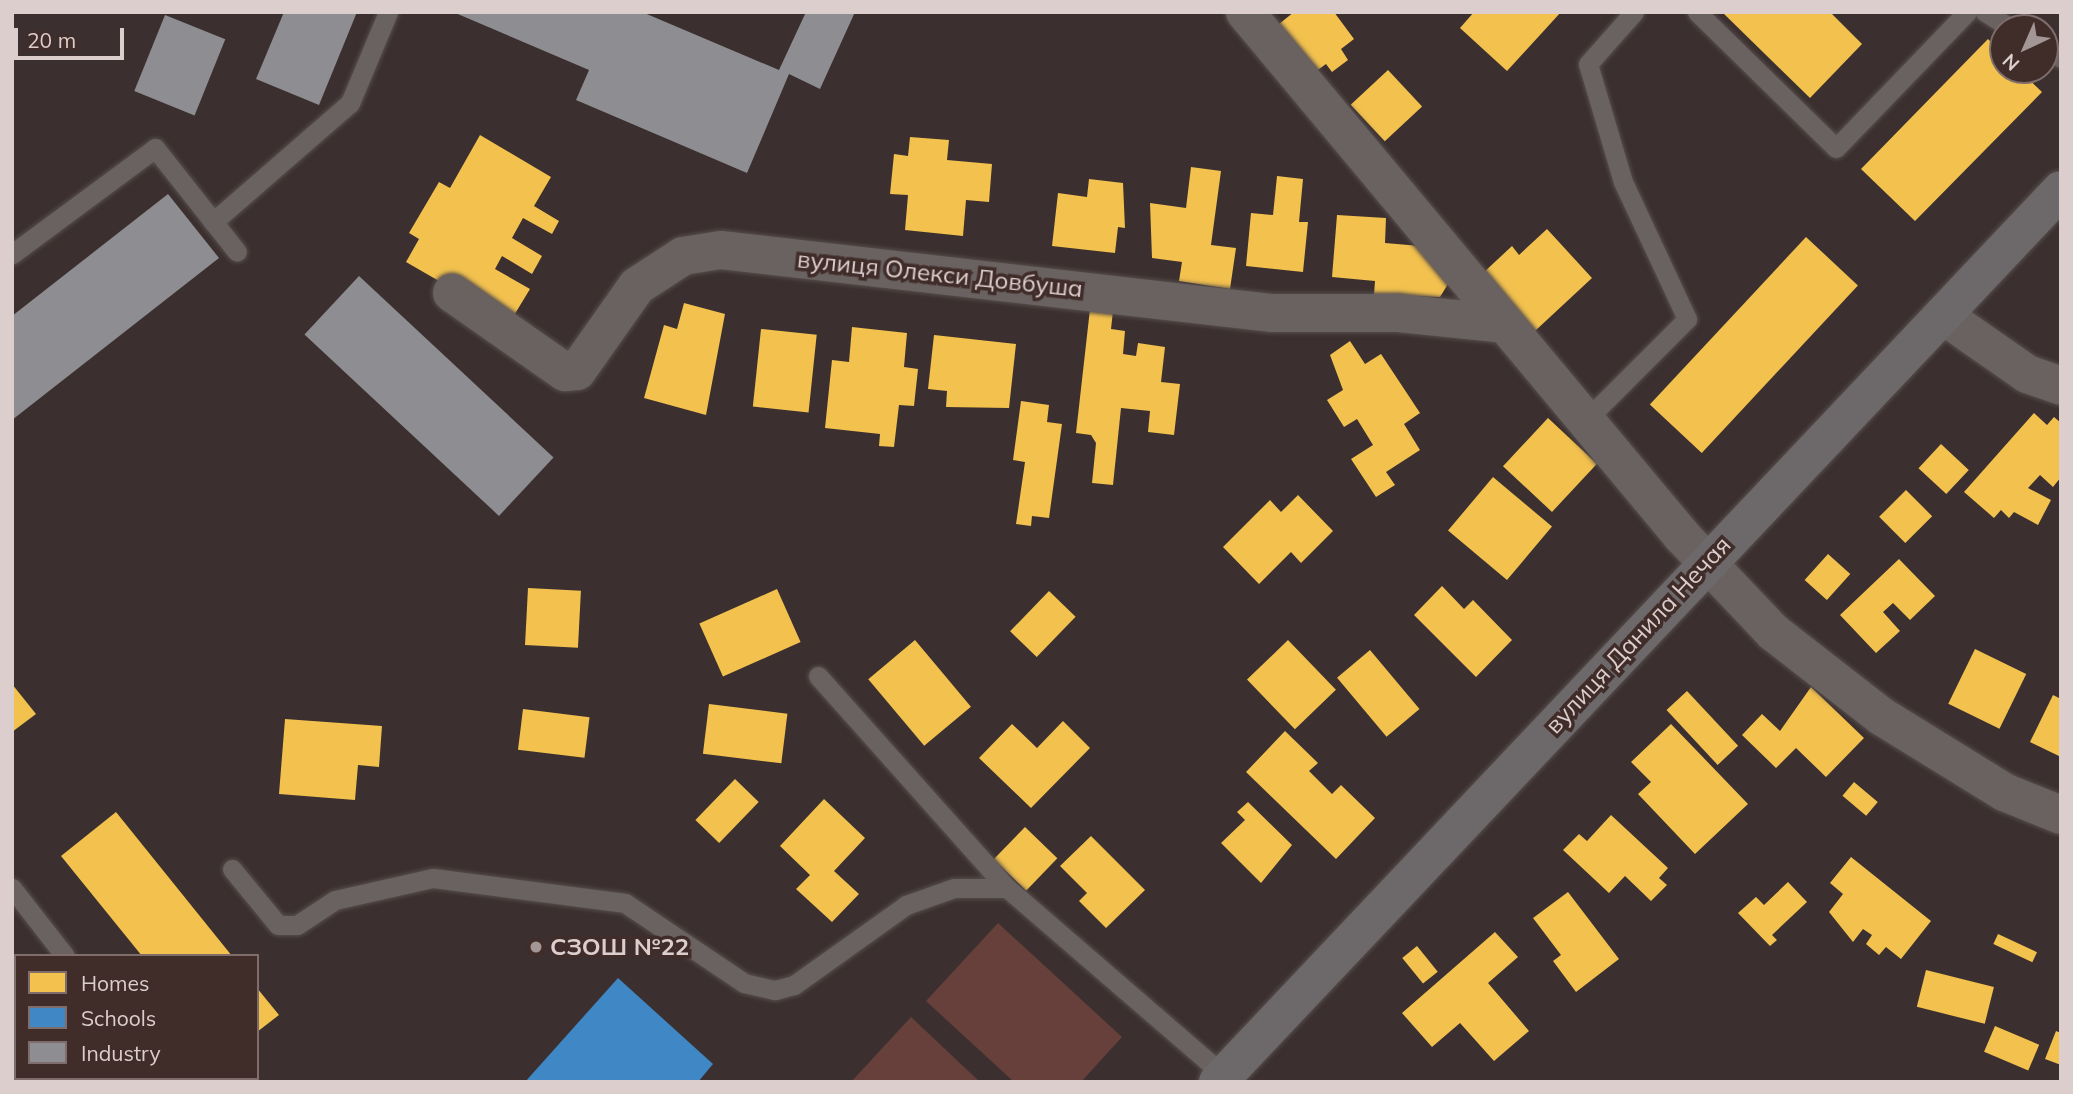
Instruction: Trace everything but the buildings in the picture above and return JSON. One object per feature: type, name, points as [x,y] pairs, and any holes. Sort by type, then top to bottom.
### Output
[{"type":"main road","name":"вулиця Данила Нечая","points":[[1221,1078],[1707,561],[1944,316],[2061,190]]},
{"type":"street","points":[[1245,12],[1504,324],[1707,561],[1773,632],[1881,716],[2004,792],[2061,815]]},
{"type":"street","name":"вулиця Олекси Довбуша","points":[[452,293],[565,372],[577,371],[638,286],[684,256],[721,250],[1272,313],[1398,313],[1504,324]]},
{"type":"street","points":[[1944,316],[2027,374],[2061,386]]},
{"type":"lane","points":[[213,222],[350,103],[388,12]]},
{"type":"lane","points":[[1586,420],[1687,319],[1623,182],[1588,65],[1634,12]]},
{"type":"lane","points":[[1697,12],[1836,148],[1967,12]]},
{"type":"lane","points":[[12,254],[155,148],[236,252]]},
{"type":"lane","points":[[818,676],[1007,888],[1221,1078]]},
{"type":"lane","points":[[232,869],[278,925],[297,925],[335,900],[433,878],[625,903],[744,983],[775,990],[794,985],[906,905],[954,888],[1007,888]]},
{"type":"lane","points":[[12,887],[63,954]]},
{"type":"shaded area","points":[[998,923],[1122,1037],[1081,1082],[1014,1082],[926,1001]]},
{"type":"shaded area","points":[[911,1017],[980,1082],[851,1082]]},
{"type":"place","name":"СЗОШ №22","points":[[536,947]]}]
